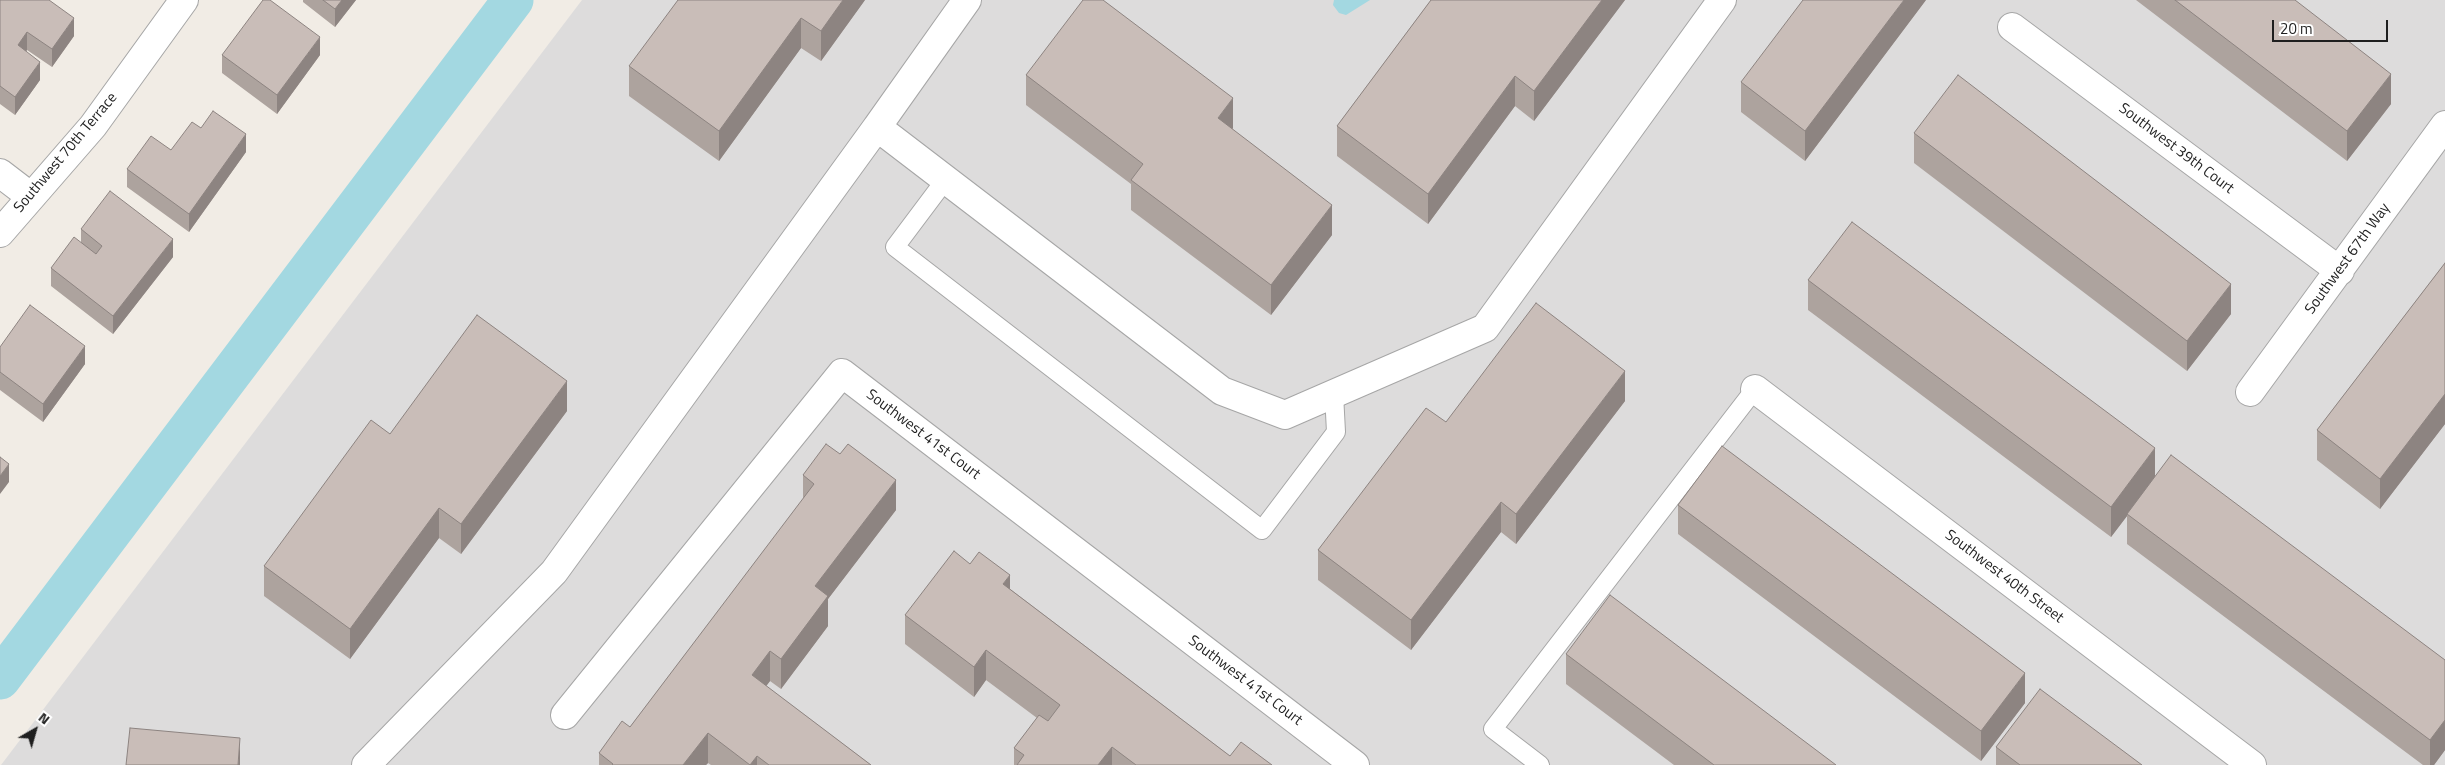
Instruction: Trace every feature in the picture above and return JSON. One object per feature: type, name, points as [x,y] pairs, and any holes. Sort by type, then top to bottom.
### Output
[{"type":"street","name":"Southwest 70th Terrace","points":[[0,233],[30,196],[93,126],[184,0]]},
{"type":"street","points":[[366,765],[554,572],[967,0]]},
{"type":"street","points":[[877,127],[1222,391],[1285,415],[1485,328],[1722,0]]},
{"type":"street","name":"Southwest 39th Court","points":[[2012,27],[2340,271]]},
{"type":"street","name":"Southwest 67th Way","points":[[2250,392],[2445,125]]},
{"type":"street","points":[[0,173],[30,196]]},
{"type":"street","name":"Southwest 41st Court","points":[[565,715],[842,373],[1355,765]]},
{"type":"street","name":"Southwest 40th Street","points":[[1755,388],[2252,765]]},
{"type":"lane","points":[[946,179],[895,247],[1262,530],[1336,432],[1334,394]]},
{"type":"lane","points":[[1540,765],[1493,729],[1755,388]]},
{"type":"shaded area","points":[[582,0],[2445,0],[2445,765],[1,765]]},
{"type":"water","points":[[1334,0],[1370,0],[1346,15],[1339,13],[1333,5]]},
{"type":"building","points":[[0,0],[49,0],[74,18],[52,49],[27,32],[18,45],[40,62],[15,97],[0,86]]},
{"type":"building","points":[[263,0],[270,0],[320,37],[277,95],[222,55]]},
{"type":"building","points":[[323,0],[342,0],[335,9]]},
{"type":"building","points":[[678,0],[843,0],[821,31],[801,18],[719,131],[629,66]]},
{"type":"building","points":[[1083,0],[1103,0],[1233,98],[1218,118],[1332,205],[1271,285],[1131,180],[1143,164],[1026,75]]},
{"type":"building","points":[[1431,0],[1602,0],[1534,91],[1515,76],[1428,194],[1337,126]]},
{"type":"building","points":[[1803,0],[1904,0],[1805,131],[1741,82]]},
{"type":"building","points":[[2175,0],[2295,0],[2391,74],[2347,131]]},
{"type":"building","points":[[1958,75],[2231,284],[2187,341],[1914,133]]},
{"type":"building","points":[[213,111],[246,134],[189,214],[127,169],[151,136],[171,150],[192,122],[201,128]]},
{"type":"building","points":[[110,191],[173,239],[113,316],[51,268],[74,237],[96,254],[102,246],[81,229]]},
{"type":"building","points":[[1852,222],[2155,448],[2111,507],[1808,280]]},
{"type":"building","points":[[2445,263],[2445,394],[2380,479],[2317,430]]},
{"type":"building","points":[[1536,303],[1625,371],[1516,514],[1501,502],[1411,620],[1318,550],[1426,408],[1446,422]]},
{"type":"building","points":[[30,305],[85,346],[43,404],[0,372],[0,347]]},
{"type":"building","points":[[477,315],[567,381],[461,524],[439,508],[350,629],[264,566],[371,420],[390,434]]},
{"type":"building","points":[[826,444],[840,454],[848,444],[896,480],[815,586],[828,596],[781,659],[770,651],[752,675],[871,765],[769,765],[757,756],[750,765],[708,733],[683,765],[612,765],[599,753],[622,721],[630,727],[814,484],[803,475]]},
{"type":"building","points":[[1722,446],[2025,673],[1981,731],[1678,505]]},
{"type":"building","points":[[2171,455],[2445,660],[2445,720],[2430,740],[2127,514]]},
{"type":"building","points":[[0,457],[9,464],[0,476]]},
{"type":"building","points":[[954,551],[970,564],[979,552],[1010,575],[1003,584],[1230,756],[1241,742],[1272,765],[1136,765],[1112,747],[1098,765],[1017,765],[1024,755],[1014,748],[1039,715],[1048,721],[1060,705],[986,650],[974,667],[905,615]]},
{"type":"building","points":[[1610,595],[1836,765],[1714,765],[1566,654]]},
{"type":"building","points":[[2040,689],[2142,765],[2020,765],[1996,747]]},
{"type":"building","points":[[130,728],[240,738],[238,765],[126,765]]},
{"type":"waterway","points":[[0,679],[513,0]]}]
